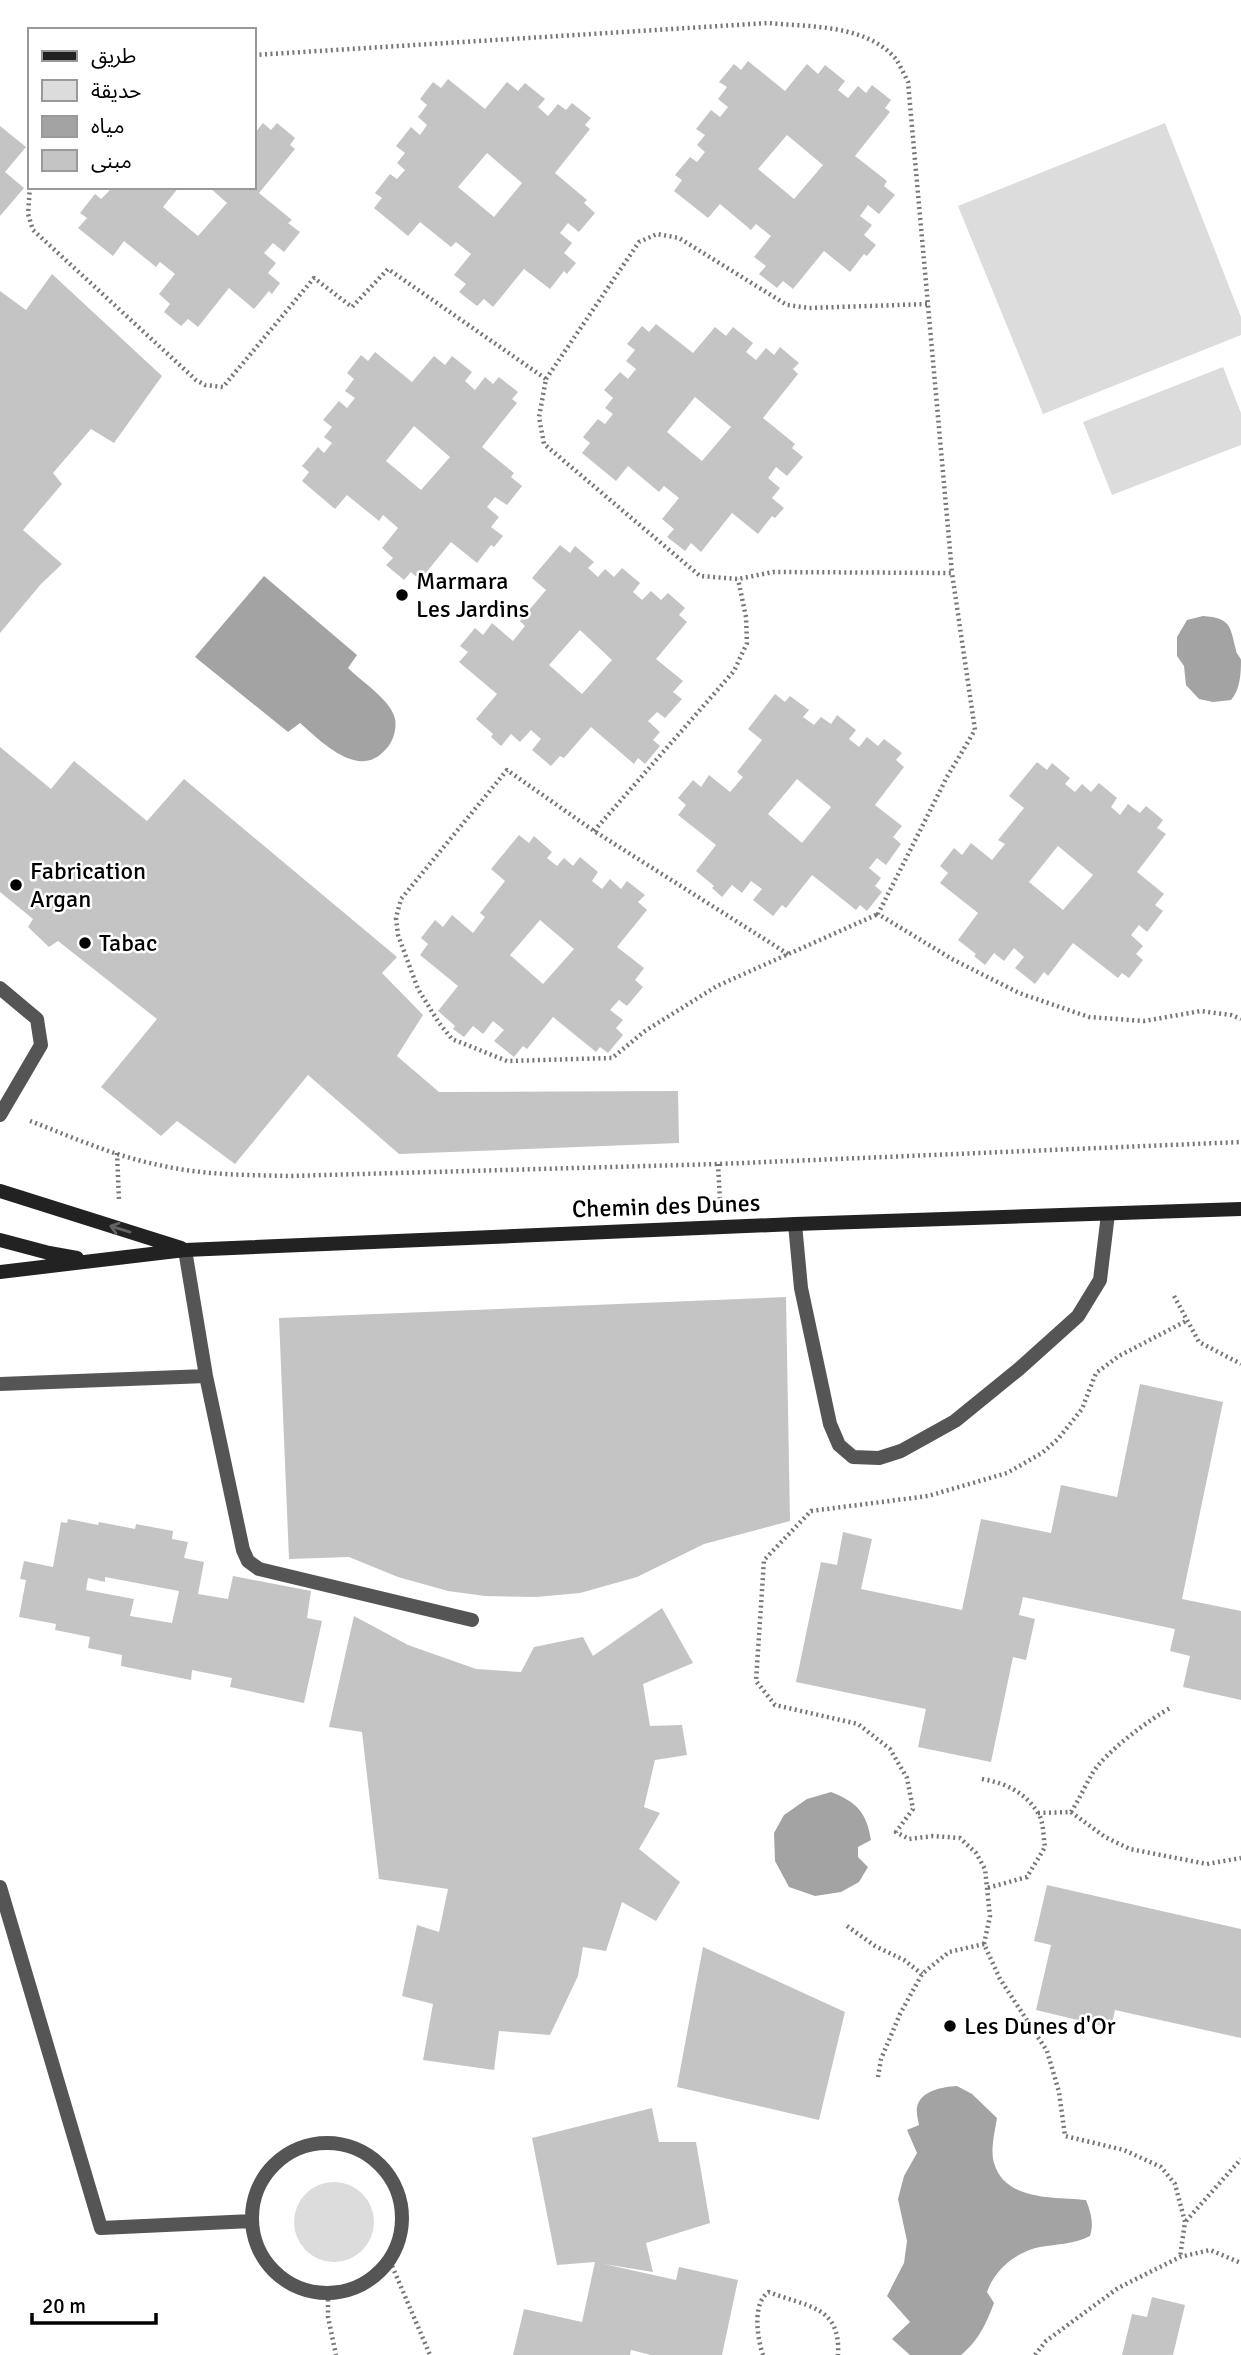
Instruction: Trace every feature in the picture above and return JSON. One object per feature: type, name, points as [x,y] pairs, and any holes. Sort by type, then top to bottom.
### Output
[{"type":"street","points":[[0,1191],[185,1250]]},
{"type":"street","name":"Chemin des Dunes","points":[[0,1272],[185,1250],[795,1224],[1241,1209]]},
{"type":"street","name":"Chemin des Dunes","points":[[0,1240],[94,1261]]},
{"type":"lane","points":[[0,988],[37,1019],[41,1045],[1,1112]]},
{"type":"lane","points":[[795,1224],[801,1288],[830,1424],[839,1445],[853,1457],[879,1458],[901,1451],[955,1421],[1020,1370],[1078,1316],[1100,1280],[1108,1214]]},
{"type":"lane","points":[[185,1250],[206,1376],[243,1550],[248,1561],[259,1569],[472,1620]]},
{"type":"lane","points":[[0,1384],[206,1376]]},
{"type":"lane","points":[[0,1887],[101,2228],[251,2221]]},
{"type":"lane","points":[[316,2143],[341,2144],[365,2152],[384,2168],[397,2189],[402,2214],[400,2239],[390,2261],[373,2279],[350,2290],[328,2294],[307,2291],[286,2282],[272,2270],[262,2256],[254,2240],[251,2221],[261,2182],[272,2166],[292,2151],[316,2143]]},
{"type":"path","points":[[256,55],[768,23],[831,28],[870,38],[895,58],[908,82],[952,573],[975,730],[947,777],[878,914],[717,986],[645,1031],[612,1058],[508,1061],[452,1040],[418,989],[404,955],[396,918],[401,899],[507,771],[594,831],[788,954]]},
{"type":"path","points":[[30,189],[28,214],[33,230],[196,380],[205,385],[223,387],[314,278],[352,307],[388,269],[546,379]]},
{"type":"path","points":[[928,304],[809,307],[787,305],[679,238],[657,234],[639,242],[546,379],[538,416],[544,444],[699,576],[738,579],[773,572],[952,573]]},
{"type":"path","points":[[594,831],[734,671],[747,643],[746,617],[738,579]]},
{"type":"path","points":[[878,914],[952,959],[1019,993],[1089,1017],[1144,1021],[1201,1012],[1241,1018]]},
{"type":"path","points":[[1,1112],[158,1165],[223,1175],[289,1176],[704,1164],[1241,1142]]},
{"type":"path","points":[[117,1153],[120,1229]]},
{"type":"path","points":[[1174,1296],[1199,1342],[1241,1364]]},
{"type":"path","points":[[1180,2257],[1185,2222],[1175,2184],[1161,2167],[1124,2150],[1066,2136],[1059,2092],[1047,2051],[1000,1979],[984,1944],[990,1916],[985,1869],[976,1853],[960,1838],[933,1836],[909,1839],[896,1832],[913,1810],[907,1778],[890,1749],[858,1724],[775,1705],[756,1681],[764,1560],[811,1511],[928,1496],[1007,1473],[1042,1453],[1058,1439],[1082,1409],[1096,1373],[1119,1356],[1188,1320]]},
{"type":"path","points":[[1071,1812],[1102,1760],[1171,1707]]},
{"type":"path","points":[[982,1779],[1004,1783],[1014,1789],[1038,1814],[1045,1847],[1027,1877],[987,1888]]},
{"type":"path","points":[[1038,1814],[1071,1812],[1105,1837],[1130,1849],[1207,1864],[1241,1858]]},
{"type":"path","points":[[847,1926],[922,1974]]},
{"type":"path","points":[[878,2077],[881,2059],[900,2014],[922,1974],[949,1952],[984,1944]]},
{"type":"path","points":[[1185,2222],[1241,2159]]},
{"type":"path","points":[[1035,2355],[1046,2341],[1118,2287],[1180,2257],[1210,2250],[1241,2263]]},
{"type":"path","points":[[390,2261],[430,2355]]},
{"type":"path","points":[[762,2355],[759,2344],[758,2304],[762,2296],[769,2292],[797,2304],[812,2306],[828,2316],[839,2337],[838,2355]]},
{"type":"path","points":[[328,2294],[328,2317],[336,2355]]},
{"type":"green space","points":[[1165,123],[1241,317],[1241,335],[1043,414],[958,206]]},
{"type":"green space","points":[[1223,367],[1241,413],[1241,445],[1112,495],[1083,422]]},
{"type":"green space","points":[[334,2182],[349,2185],[362,2194],[371,2207],[374,2222],[371,2237],[362,2250],[349,2259],[334,2262],[319,2259],[306,2250],[297,2237],[294,2222],[297,2207],[306,2194],[319,2185]]},
{"type":"water","points":[[264,576],[357,655],[348,668],[382,698],[393,712],[395,731],[392,739],[386,749],[375,758],[364,761],[341,755],[300,723],[288,732],[195,657]]},
{"type":"water","points":[[1203,616],[1219,619],[1228,625],[1241,660],[1238,687],[1231,700],[1213,702],[1199,699],[1186,685],[1184,666],[1177,656],[1177,637],[1187,620]]},
{"type":"water","points":[[831,1792],[848,1800],[863,1815],[871,1840],[858,1847],[858,1857],[868,1867],[859,1882],[841,1892],[815,1896],[789,1887],[775,1861],[774,1833],[784,1815],[807,1799]]},
{"type":"water","points":[[957,2086],[972,2094],[997,2118],[992,2152],[1000,2175],[1020,2191],[1032,2195],[1086,2200],[1091,2231],[1090,2236],[1084,2239],[1031,2249],[1015,2257],[1001,2269],[987,2292],[994,2303],[985,2325],[973,2344],[961,2355],[910,2355],[892,2339],[910,2322],[887,2296],[904,2263],[907,2241],[898,2199],[904,2176],[917,2153],[907,2130],[919,2125],[917,2107],[923,2097],[939,2089]]},
{"type":"building","points":[[748,61],[785,91],[807,64],[818,74],[825,65],[845,81],[838,90],[848,98],[858,86],[866,93],[872,85],[891,100],[885,108],[890,112],[855,156],[887,181],[884,186],[895,195],[879,214],[868,205],[860,216],[872,225],[864,235],[876,245],[867,256],[864,254],[850,272],[824,251],[793,289],[783,281],[777,288],[759,274],[766,266],[754,257],[771,236],[756,224],[751,230],[720,204],[708,218],[674,191],[682,180],[675,175],[690,157],[697,162],[705,152],[697,145],[705,135],[696,129],[711,110],[720,117],[728,107],[718,99],[727,87],[719,82],[734,64],[741,70]],"holes":[[[787,135],[823,165],[794,199],[758,169]]]},
{"type":"building","points":[[448,79],[485,109],[507,82],[518,91],[525,83],[545,99],[538,107],[548,116],[558,104],[566,110],[572,103],[591,118],[585,125],[590,129],[555,173],[587,200],[584,203],[595,213],[579,232],[568,223],[560,233],[572,243],[564,253],[576,263],[567,274],[564,271],[550,289],[524,269],[493,307],[484,299],[477,306],[459,292],[466,284],[454,275],[471,254],[456,242],[451,247],[420,222],[408,236],[374,208],[382,198],[375,193],[390,174],[397,179],[405,170],[397,163],[405,153],[396,146],[411,127],[420,135],[427,125],[418,117],[427,105],[420,99],[433,82],[441,88]],"holes":[[[487,153],[522,183],[494,217],[458,187]]]},
{"type":"building","points":[[263,123],[271,130],[277,123],[295,138],[290,145],[295,149],[259,193],[292,220],[288,223],[300,232],[284,252],[273,243],[264,253],[276,263],[268,273],[280,283],[272,294],[269,291],[254,309],[229,288],[198,327],[188,319],[181,326],[164,312],[170,304],[159,294],[175,274],[160,262],[156,267],[124,241],[113,256],[78,228],[87,218],[80,213],[95,194],[101,199],[109,189],[177,189],[163,207],[198,236],[227,203],[211,189],[256,189],[256,132]]},
{"type":"building","points":[[0,126],[26,147],[5,172],[24,188],[0,216]]},
{"type":"building","points":[[52,274],[162,376],[114,443],[91,429],[53,473],[62,484],[23,530],[62,564],[41,584],[0,633],[0,291],[26,310]]},
{"type":"building","points":[[656,324],[693,353],[715,327],[726,336],[733,327],[753,343],[746,352],[756,360],[766,348],[774,355],[780,347],[799,363],[793,369],[798,374],[763,418],[795,444],[792,448],[803,457],[787,476],[776,467],[768,478],[780,488],[772,498],[784,508],[775,518],[772,516],[758,534],[732,513],[701,552],[691,543],[685,551],[667,537],[674,529],[662,519],[679,498],[664,486],[659,492],[628,466],[616,481],[582,453],[590,443],[583,437],[598,419],[605,424],[613,414],[605,408],[613,398],[604,390],[620,372],[628,379],[636,369],[626,361],[635,350],[627,344],[642,326],[649,332]],"holes":[[[695,397],[731,427],[702,461],[667,432]]]},
{"type":"building","points":[[375,352],[412,382],[434,356],[445,365],[452,356],[472,372],[465,381],[475,390],[485,377],[493,384],[499,377],[518,392],[512,399],[517,403],[482,447],[514,473],[511,477],[522,486],[507,505],[495,497],[487,507],[499,517],[491,527],[503,536],[494,547],[491,545],[477,563],[451,542],[420,580],[411,572],[404,580],[386,565],[393,558],[382,548],[398,528],[383,515],[379,521],[347,495],[335,509],[302,481],[309,472],[302,466],[318,447],[324,453],[332,443],[324,437],[332,427],[323,420],[339,401],[347,408],[355,398],[345,391],[354,379],[347,373],[361,355],[368,361]],"holes":[[[414,426],[450,457],[421,490],[386,461]]]},
{"type":"building","points":[[560,545],[570,553],[575,546],[594,562],[588,568],[598,577],[605,569],[614,577],[622,568],[640,583],[633,592],[642,600],[651,591],[661,600],[668,593],[685,608],[679,615],[687,622],[656,659],[683,681],[673,692],[682,699],[665,718],[657,712],[648,721],[660,732],[653,740],[660,746],[645,764],[638,758],[634,764],[591,727],[564,758],[560,756],[551,766],[532,750],[541,739],[531,730],[520,742],[511,734],[501,746],[491,737],[493,734],[476,719],[497,694],[459,662],[468,652],[460,646],[475,628],[483,635],[492,623],[513,641],[525,626],[520,621],[546,590],[532,578]],"holes":[[[580,630],[612,660],[582,694],[549,665]]]},
{"type":"building","points":[[775,694],[785,702],[790,696],[809,710],[803,717],[814,725],[821,717],[831,724],[837,715],[856,730],[849,739],[859,747],[867,737],[878,746],[884,739],[902,753],[896,760],[904,767],[875,805],[902,826],[893,837],[901,844],[886,865],[877,858],[869,868],[881,878],[875,886],[882,892],[867,911],[860,905],[856,910],[812,875],[786,908],[782,905],[773,916],[753,900],[762,889],[751,881],[742,893],[732,885],[722,897],[712,888],[714,886],[696,871],[716,845],[678,815],[686,805],[678,798],[693,780],[701,787],[709,775],[730,792],[743,777],[737,772],[762,740],[748,729]],"holes":[[[797,779],[831,807],[802,843],[768,814]]]},
{"type":"building","points":[[0,747],[51,789],[74,761],[147,821],[184,779],[397,957],[382,973],[423,1015],[397,1056],[439,1092],[678,1091],[679,1143],[399,1154],[308,1075],[235,1164],[177,1121],[161,1136],[101,1087],[157,1019],[58,941],[49,947],[28,927],[33,919],[0,892]]},
{"type":"building","points":[[1037,762],[1047,770],[1052,763],[1070,778],[1065,784],[1075,792],[1082,784],[1091,792],[1099,783],[1117,798],[1111,807],[1120,815],[1128,804],[1140,813],[1146,806],[1163,820],[1157,828],[1166,834],[1137,872],[1164,894],[1155,905],[1163,911],[1147,932],[1139,925],[1131,935],[1143,946],[1136,954],[1143,960],[1129,978],[1122,973],[1118,978],[1073,943],[1048,976],[1044,972],[1035,984],[1015,968],[1024,957],[1014,948],[1004,961],[994,953],[985,965],[958,940],[978,913],[940,883],[948,873],[940,866],[954,848],[962,855],[971,843],[992,860],[1005,844],[998,840],[1024,808],[1009,796]],"holes":[[[1058,846],[1093,875],[1063,910],[1029,882]]]},
{"type":"building","points":[[519,835],[529,843],[534,836],[552,852],[547,858],[557,866],[564,858],[573,866],[580,857],[598,872],[592,881],[602,889],[610,879],[621,889],[627,881],[645,895],[638,902],[647,910],[617,947],[644,968],[635,980],[643,987],[627,1006],[619,1000],[610,1010],[623,1020],[616,1028],[623,1035],[608,1053],[600,1047],[596,1052],[553,1017],[527,1049],[523,1046],[514,1057],[494,1041],[504,1030],[493,1021],[483,1034],[473,1026],[464,1037],[453,1029],[455,1026],[438,1011],[458,986],[420,955],[428,944],[421,938],[435,920],[443,927],[452,915],[473,933],[485,917],[480,913],[505,881],[491,869]],"holes":[[[540,920],[574,949],[543,984],[510,955]]]},
{"type":"building","points":[[786,1297],[790,1521],[704,1544],[637,1577],[580,1593],[536,1597],[485,1596],[448,1591],[398,1577],[349,1557],[289,1559],[279,1318]]},
{"type":"building","points":[[1140,1384],[1223,1402],[1182,1599],[1241,1611],[1241,1700],[1183,1687],[1190,1656],[1170,1651],[1175,1629],[1023,1597],[1019,1615],[1035,1619],[1026,1660],[1013,1657],[991,1762],[918,1747],[926,1709],[796,1682],[821,1562],[837,1565],[843,1532],[872,1539],[861,1589],[962,1610],[981,1519],[1051,1533],[1061,1485],[1117,1497]]},
{"type":"building","points":[[68,1519],[135,1529],[136,1524],[173,1531],[172,1539],[188,1542],[184,1558],[204,1562],[198,1594],[228,1599],[233,1576],[311,1591],[307,1618],[322,1621],[304,1703],[230,1687],[232,1678],[192,1670],[191,1680],[121,1666],[122,1655],[88,1648],[90,1637],[55,1630],[56,1624],[19,1617],[26,1580],[20,1579],[24,1561],[53,1567],[61,1522],[67,1523]],"holes":[[[105,1577],[179,1591],[172,1623],[130,1616],[134,1599],[86,1590],[88,1578],[105,1582]]]},
{"type":"building","points":[[662,1608],[693,1663],[643,1684],[650,1726],[682,1725],[687,1755],[655,1760],[644,1807],[660,1813],[639,1849],[680,1882],[656,1921],[622,1902],[606,1951],[583,1947],[578,1976],[550,2035],[499,2031],[494,2070],[423,2060],[433,2004],[402,1996],[417,1925],[439,1932],[448,1889],[379,1879],[362,1732],[329,1727],[354,1616],[408,1645],[476,1669],[521,1672],[534,1647],[583,1637],[593,1656]]},
{"type":"building","points":[[1047,1885],[1241,1929],[1241,2038],[1115,2010],[1111,2028],[1036,2010],[1051,1945],[1034,1941]]},
{"type":"building","points":[[703,1947],[845,2012],[819,2120],[677,2087]]},
{"type":"building","points":[[652,2108],[659,2142],[696,2142],[710,2223],[646,2243],[653,2272],[604,2264],[676,2280],[679,2267],[738,2280],[722,2355],[651,2355],[631,2350],[630,2355],[513,2355],[524,2309],[582,2322],[595,2262],[557,2265],[532,2138]]},
{"type":"building","points":[[1152,2297],[1185,2305],[1173,2355],[1122,2355],[1132,2314],[1147,2317]]},
{"type":"place","name":"Marmara Les Jardins","points":[[402,595]]},
{"type":"place","name":"Fabrication Argan","points":[[16,885]]},
{"type":"place","name":"Tabac","points":[[85,943]]},
{"type":"place","name":"Les Dunes d'Or","points":[[950,2026]]}]
